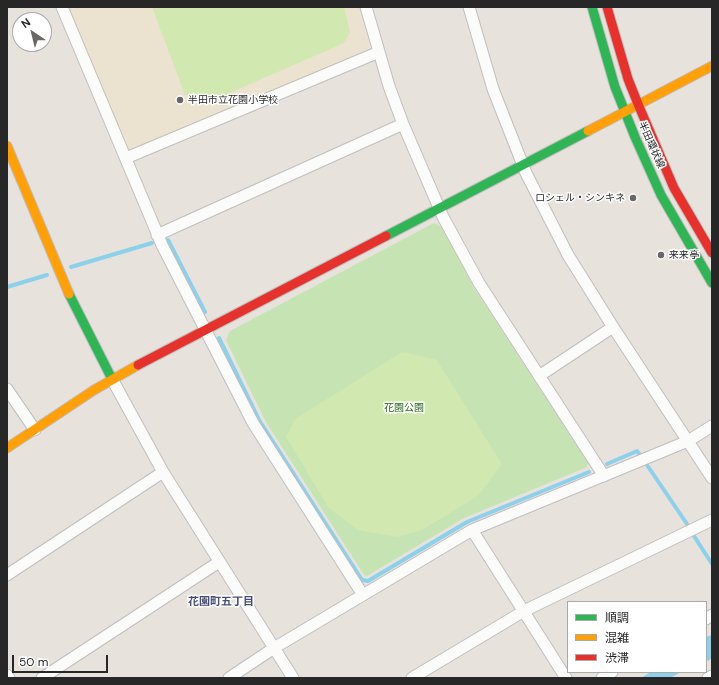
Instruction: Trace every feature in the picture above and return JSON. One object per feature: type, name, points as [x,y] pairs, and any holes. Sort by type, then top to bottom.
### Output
[{"type":"street","points":[[62,7],[157,235],[253,423],[363,595]]},
{"type":"street","points":[[366,7],[403,124],[440,209],[479,283],[604,476]]},
{"type":"street","points":[[469,7],[493,89],[522,164],[568,255],[613,327],[712,478]]},
{"type":"street","name":"半田環状線","points":[[592,7],[624,112],[661,195],[712,283]]},
{"type":"street","name":"半田環状線","points":[[607,7],[638,104],[674,188],[712,253]]},
{"type":"street","points":[[126,158],[379,52]]},
{"type":"street","points":[[7,448],[112,379],[712,66]]},
{"type":"street","points":[[157,235],[403,124]]},
{"type":"street","points":[[7,146],[75,308],[112,379],[163,472],[292,678]]},
{"type":"street","points":[[539,376],[613,327]]},
{"type":"street","points":[[7,389],[35,430]]},
{"type":"street","points":[[229,678],[274,648],[472,530],[688,441],[712,426]]},
{"type":"street","points":[[7,575],[163,472]]},
{"type":"street","points":[[412,678],[524,611],[712,520]]},
{"type":"street","points":[[472,530],[566,678]]},
{"type":"street","points":[[42,678],[219,562]]},
{"type":"street","points":[[708,678],[712,676]]},
{"type":"shaded area","name":"半田市立花園小学校","points":[[68,7],[359,7],[370,46],[367,53],[137,149],[127,147]]},
{"type":"green space","points":[[152,7],[344,7],[350,32],[344,43],[200,106],[194,93],[185,95]]},
{"type":"green space","name":"花園公園","points":[[434,223],[442,227],[474,288],[588,463],[587,467],[464,518],[367,576],[364,575],[266,422],[226,340],[230,331]]},
{"type":"green space","points":[[402,352],[437,360],[502,464],[478,496],[422,530],[398,537],[358,530],[328,507],[286,437],[295,419]]},
{"type":"water","points":[[712,635],[712,658],[708,661],[707,660],[707,637]]},
{"type":"water","points":[[649,673],[679,673],[670,678],[641,678]]},
{"type":"waterway","points":[[168,240],[205,312]]},
{"type":"waterway","points":[[71,267],[152,243]]},
{"type":"waterway","points":[[7,287],[47,275]]},
{"type":"waterway","points":[[219,338],[259,420],[362,580],[368,581],[467,522],[589,472]]},
{"type":"waterway","points":[[607,464],[637,451],[640,455]]},
{"type":"waterway","points":[[647,465],[687,524]]},
{"type":"waterway","points":[[694,536],[712,564]]},
{"type":"traffic: fast","points":[[592,7],[615,87],[635,137],[661,195],[712,283]]},
{"type":"traffic: fast","points":[[386,236],[588,131]]},
{"type":"traffic: fast","points":[[69,294],[112,379]]},
{"type":"traffic: slow","points":[[588,131],[712,66]]},
{"type":"traffic: slow","points":[[7,146],[69,294]]},
{"type":"traffic: slow","points":[[7,448],[94,390],[138,365]]},
{"type":"traffic: jam","points":[[607,7],[628,79],[638,104],[674,188],[712,253]]},
{"type":"traffic: jam","points":[[138,365],[386,236]]},
{"type":"place","name":"半田市立花園小学校","points":[[180,100]]},
{"type":"place","name":"ロシェル・シンキネ","points":[[633,198]]},
{"type":"place","name":"来来亭","points":[[661,255]]},
{"type":"district","name":"花園町五丁目","points":[[221,602]]}]
